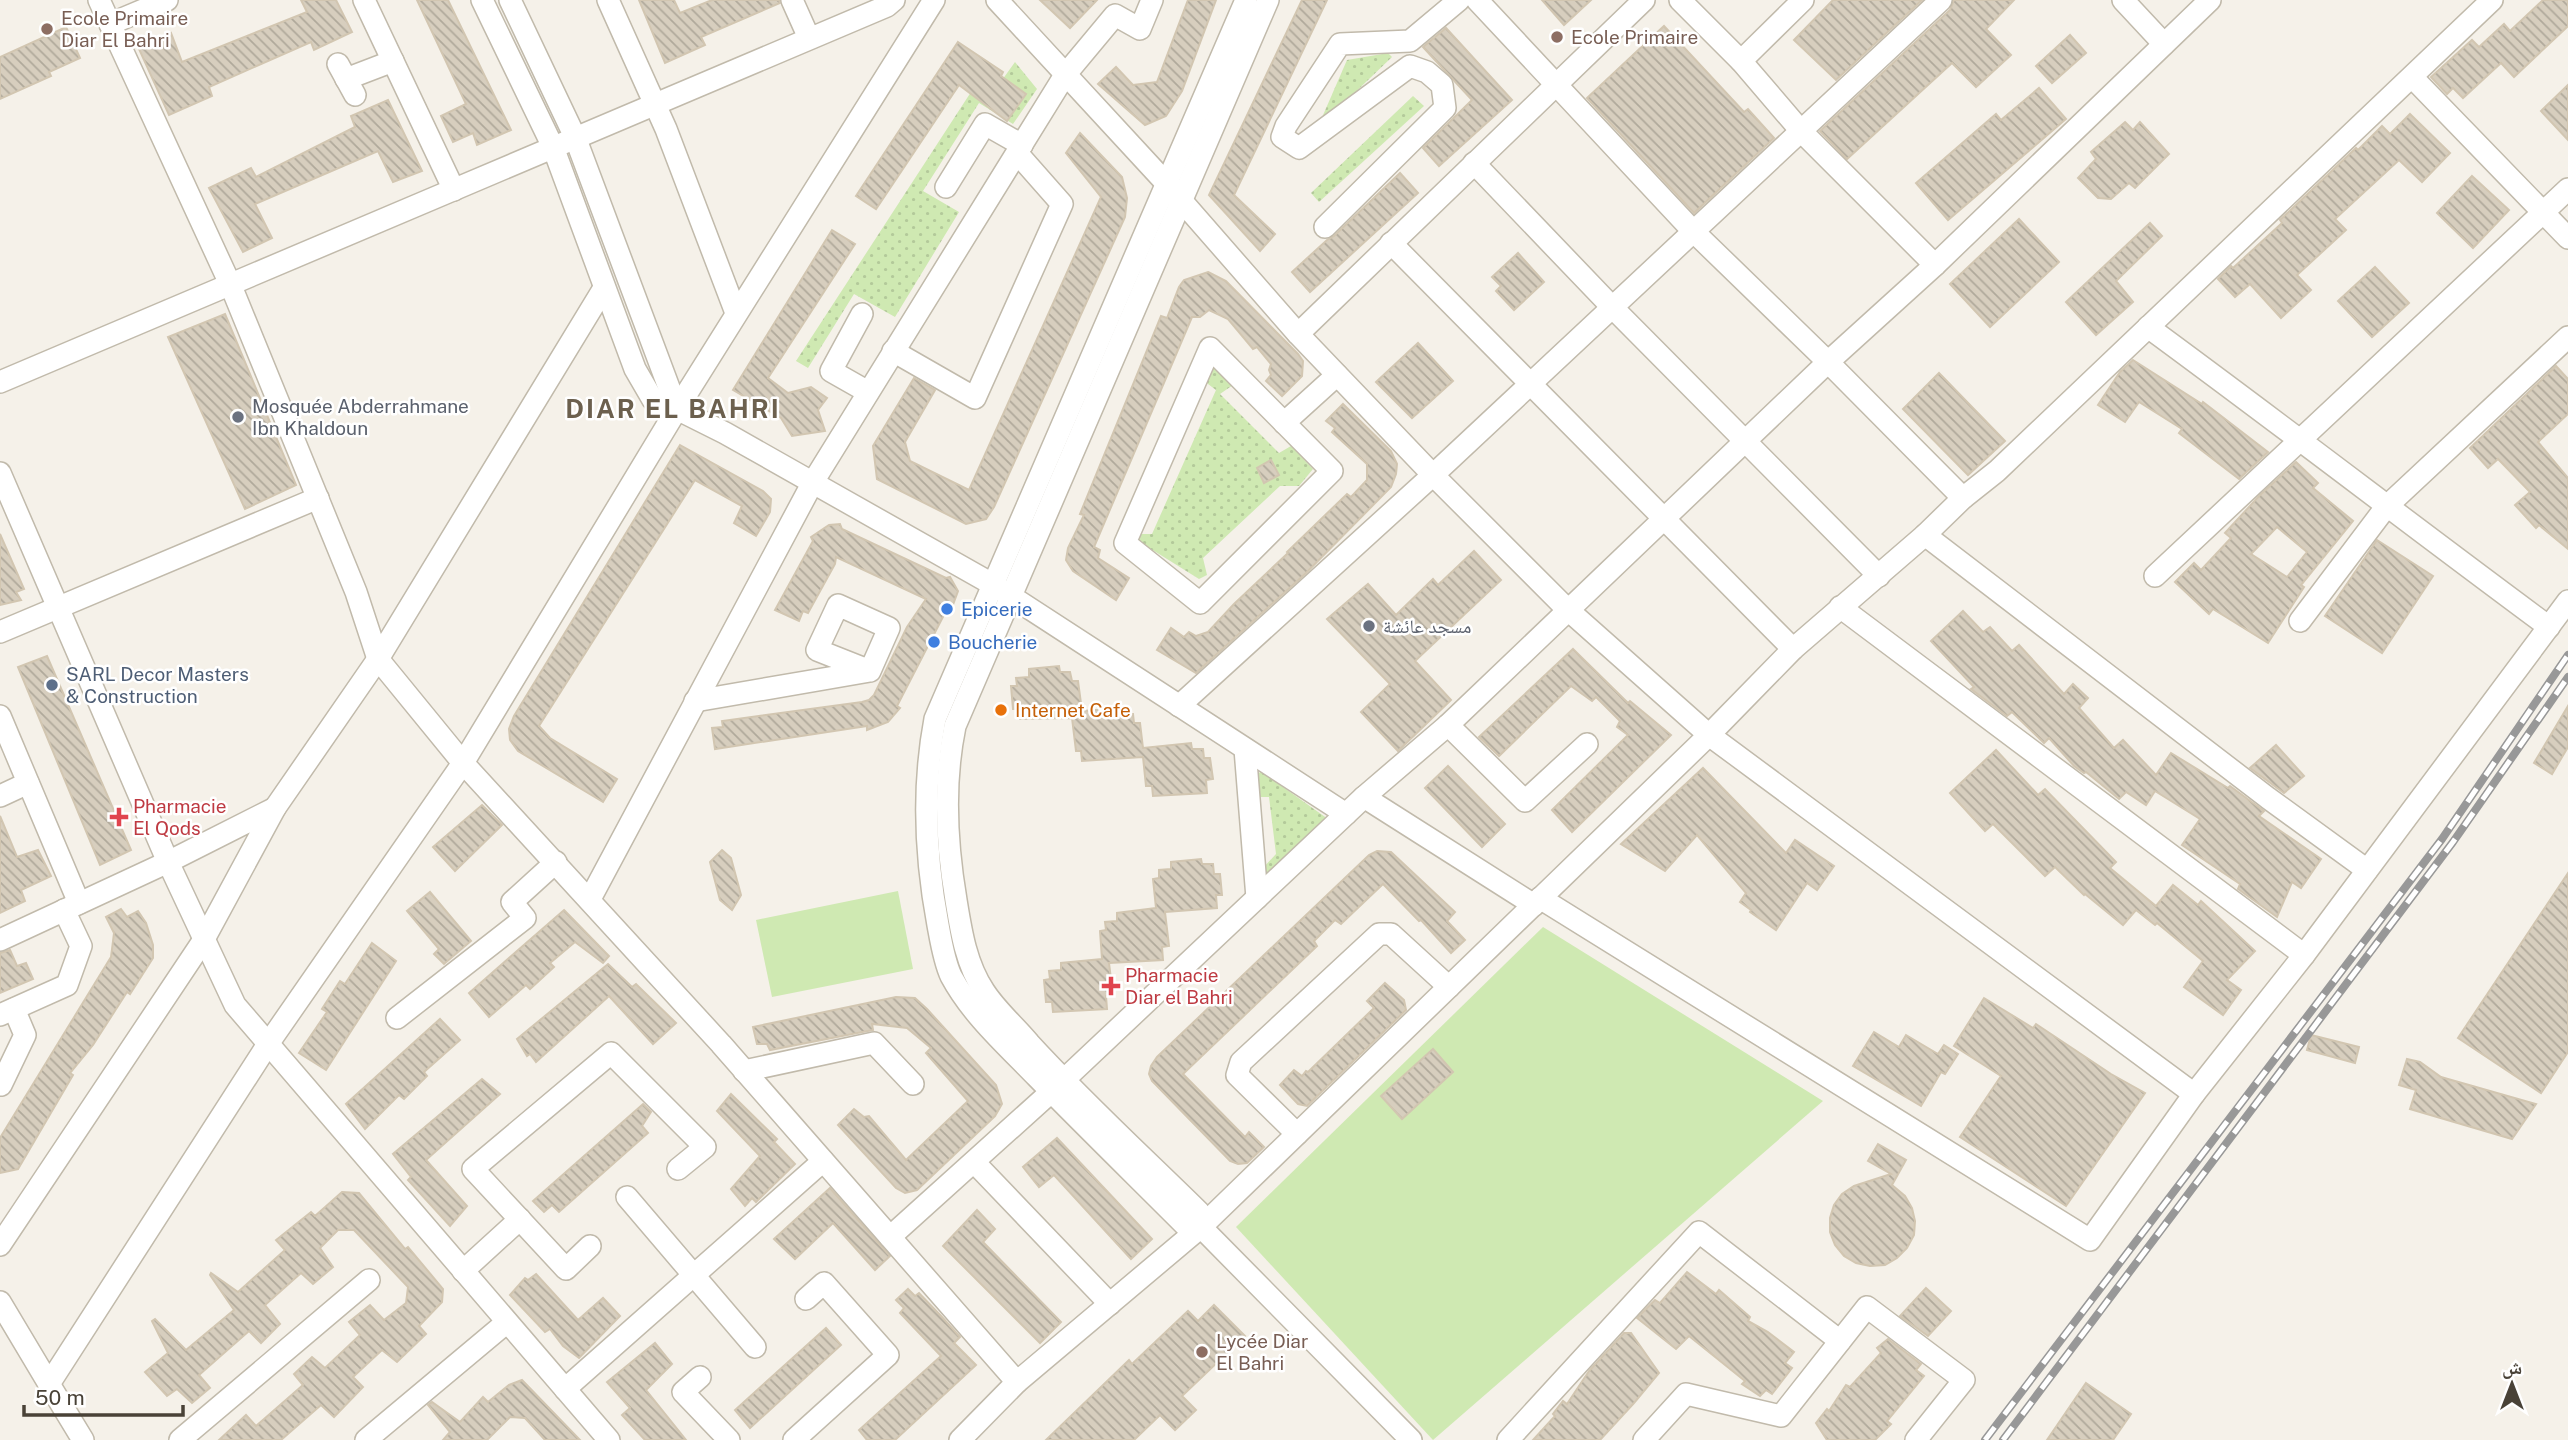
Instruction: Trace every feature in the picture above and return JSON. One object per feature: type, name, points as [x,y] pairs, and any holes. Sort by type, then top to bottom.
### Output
[{"type":"street","points":[[99,0],[231,286],[356,592],[378,659],[463,763],[590,899],[744,1071],[1017,1382]]},
{"type":"street","points":[[110,24],[167,0]]},
{"type":"street","points":[[364,0],[454,190]]},
{"type":"street","points":[[482,0],[553,147],[635,369],[653,400],[725,433],[992,584],[1346,814]]},
{"type":"street","points":[[510,0],[575,137],[677,409]]},
{"type":"street","points":[[608,0],[654,102],[737,313]]},
{"type":"street","points":[[792,0],[809,38]]},
{"type":"street","points":[[0,382],[231,286],[654,102],[887,6],[894,0]]},
{"type":"street","points":[[49,1384],[268,1044],[463,763],[677,409],[934,0]]},
{"type":"street","points":[[997,0],[1166,183],[1298,334],[1567,609],[1709,735],[2194,1094]]},
{"type":"street","points":[[590,899],[813,482],[1065,75],[1115,15],[1140,29],[1152,0]]},
{"type":"street","points":[[1057,1086],[975,1013],[950,974],[929,881],[926,828],[929,752],[935,719],[1246,0]]},
{"type":"street","points":[[1268,0],[955,726],[949,756],[947,791],[949,858],[960,929],[972,971],[984,993],[1057,1086],[1187,1227],[1201,1227],[1411,1440]]},
{"type":"street","points":[[1410,66],[1299,148],[1282,137],[1286,126],[1340,44],[1410,41],[1459,0]]},
{"type":"street","points":[[1477,0],[1693,231],[1963,498]]},
{"type":"street","points":[[1298,334],[1644,0]]},
{"type":"street","points":[[1680,0],[1741,61],[1801,131],[1935,265]]},
{"type":"street","points":[[1741,61],[1803,0]]},
{"type":"street","points":[[1179,706],[1433,475],[1941,0]]},
{"type":"street","points":[[2123,0],[2164,44]]},
{"type":"street","points":[[890,1237],[1057,1086],[1364,797],[1448,725],[1828,362],[1935,265],[2210,0]]},
{"type":"street","points":[[960,1440],[1017,1382],[1201,1227],[1709,735],[1793,649],[1997,471],[2492,0]]},
{"type":"street","points":[[1410,41],[1410,66]]},
{"type":"street","points":[[346,79],[393,61]]},
{"type":"street","points":[[1325,227],[1445,108],[1442,85],[1427,72],[1410,66]]},
{"type":"street","points":[[2412,77],[2568,238]]},
{"type":"street","points":[[893,351],[975,398],[1062,204],[1019,149],[985,124],[946,187]]},
{"type":"street","points":[[1474,163],[1612,307],[1879,576]]},
{"type":"street","points":[[2155,576],[2568,189]]},
{"type":"street","points":[[1391,243],[1793,649]]},
{"type":"street","points":[[0,1245],[203,941],[275,808],[378,659],[604,288]]},
{"type":"street","points":[[862,314],[831,371],[868,392]]},
{"type":"street","points":[[2148,327],[2549,627]]},
{"type":"street","points":[[2300,621],[2386,507],[2568,337]]},
{"type":"street","points":[[1210,348],[1284,423],[1332,471],[1200,603],[1125,543],[1210,348]]},
{"type":"street","points":[[1284,423],[1338,375]]},
{"type":"street","points":[[0,473],[168,862],[235,1005],[609,1440]]},
{"type":"street","points":[[0,632],[318,498]]},
{"type":"street","points":[[1925,535],[2367,870]]},
{"type":"street","points":[[1364,797],[2090,1240],[2194,1094],[2304,956],[2568,601]]},
{"type":"street","points":[[1840,607],[2304,956]]},
{"type":"street","points":[[695,701],[870,671]]},
{"type":"street","points":[[0,716],[28,783],[71,907],[81,946],[66,985],[7,1012],[25,1035],[1,1085],[0,1082]]},
{"type":"street","points":[[1448,725],[1525,801],[1587,744]]},
{"type":"street","points":[[1245,749],[1257,898]]},
{"type":"street","points":[[0,796],[28,783]]},
{"type":"street","points":[[0,940],[168,862],[275,808]]},
{"type":"street","points":[[397,1018],[525,918],[512,902],[555,862]]},
{"type":"street","points":[[1297,1134],[1237,1075],[1241,1062],[1379,934],[1391,934],[1449,987]]},
{"type":"street","points":[[744,1071],[874,1043],[914,1084]]},
{"type":"street","points":[[590,1246],[566,1269],[474,1169],[611,1053],[705,1147],[678,1169]]},
{"type":"street","points":[[565,1389],[822,1161]]},
{"type":"street","points":[[974,1162],[1110,1304]]},
{"type":"street","points":[[627,1197],[755,1347]]},
{"type":"street","points":[[463,1271],[520,1219]]},
{"type":"street","points":[[1508,1440],[1699,1231],[1840,1341]]},
{"type":"street","points":[[180,1440],[369,1280]]},
{"type":"street","points":[[794,1440],[888,1355],[824,1283],[806,1299]]},
{"type":"street","points":[[0,1302],[83,1440]]},
{"type":"street","points":[[1644,1440],[1686,1394],[1782,1416],[1867,1307],[1964,1380],[1916,1440]]},
{"type":"street","points":[[366,1440],[507,1322]]},
{"type":"street","points":[[700,1377],[683,1392],[723,1438]]},
{"type":"green space","points":[[1388,53],[1392,57],[1317,129],[1347,60]]},
{"type":"green space","points":[[1015,62],[1037,89],[1013,124],[979,103],[923,191],[959,212],[895,317],[854,294],[808,368],[796,361],[971,92],[987,101]]},
{"type":"green space","points":[[1413,96],[1424,106],[1319,202],[1311,193]]},
{"type":"green space","points":[[1211,366],[1233,385],[1220,394],[1279,453],[1291,446],[1313,469],[1299,486],[1280,486],[1203,558],[1207,575],[1199,579],[1135,539],[1137,534],[1152,534],[1216,390],[1204,381]]},
{"type":"green space","points":[[1262,772],[1328,819],[1268,882],[1261,870],[1276,854],[1269,797],[1257,797],[1254,774]]},
{"type":"green space","points":[[898,891],[913,969],[772,997],[756,920]]},
{"type":"green space","points":[[1543,927],[1823,1101],[1433,1440],[1236,1227]]},
{"type":"building","points":[[301,0],[336,0],[352,32],[314,50],[311,42],[209,87],[212,96],[169,115],[139,49],[171,33],[182,62],[307,12]]},
{"type":"building","points":[[417,0],[448,0],[511,130],[477,145],[473,133],[453,142],[441,116],[466,104]]},
{"type":"building","points":[[639,0],[674,0],[680,13],[712,0],[779,0],[780,3],[701,37],[705,45],[665,63]]},
{"type":"building","points":[[1040,0],[1097,0],[1070,28]]},
{"type":"building","points":[[1188,0],[1216,0],[1182,91],[1166,116],[1145,125],[1098,84],[1116,67],[1133,85],[1157,82]]},
{"type":"building","points":[[1302,0],[1327,0],[1234,195],[1275,234],[1260,251],[1209,195]]},
{"type":"building","points":[[1542,0],[1591,0],[1564,25]]},
{"type":"building","points":[[1833,0],[1922,0],[1836,80],[1794,40]]},
{"type":"building","points":[[1954,0],[2014,0],[1986,29],[2011,55],[1976,87],[1952,63],[1847,159],[1820,131],[1950,10]]},
{"type":"building","points":[[2543,0],[2568,0],[2568,26],[2514,77],[2501,63],[2463,98],[2453,88],[2447,94],[2431,77],[2472,40],[2479,47],[2504,24],[2510,31]]},
{"type":"building","points":[[1664,26],[1744,112],[1748,109],[1774,138],[1694,213],[1587,98]]},
{"type":"building","points":[[66,27],[80,58],[49,72],[51,76],[0,99],[0,57]]},
{"type":"building","points":[[1446,28],[1512,100],[1439,166],[1423,148],[1472,100],[1423,47]]},
{"type":"building","points":[[2070,35],[2086,53],[2052,83],[2036,66]]},
{"type":"building","points":[[958,42],[1003,72],[1001,76],[1026,94],[1007,121],[959,85],[876,209],[856,196]]},
{"type":"building","points":[[2568,85],[2568,140],[2541,111]]},
{"type":"building","points":[[2039,88],[2066,119],[1948,220],[1916,183],[1996,114],[2001,120]]},
{"type":"building","points":[[388,100],[422,171],[393,182],[378,151],[255,204],[272,238],[243,252],[209,188],[251,168],[256,177],[355,127],[351,116]]},
{"type":"building","points":[[2410,114],[2450,153],[2422,182],[2399,160],[2335,219],[2346,230],[2297,275],[2311,290],[2281,318],[2250,284],[2235,297],[2218,279],[2282,223],[2280,220],[2356,148],[2358,150],[2382,126],[2390,134]]},
{"type":"building","points":[[2125,122],[2133,130],[2140,122],[2169,154],[2135,188],[2129,183],[2111,199],[2098,198],[2078,178],[2096,159],[2091,152]]},
{"type":"building","points":[[1080,133],[1122,177],[1127,198],[1125,217],[994,507],[986,519],[966,524],[877,479],[873,446],[914,378],[935,390],[905,442],[910,461],[969,490],[1101,197],[1066,153]]},
{"type":"building","points":[[1400,173],[1418,193],[1310,292],[1292,272]]},
{"type":"building","points":[[2472,176],[2509,210],[2473,248],[2437,213]]},
{"type":"building","points":[[2019,219],[2059,262],[1990,327],[1950,284]]},
{"type":"building","points":[[2150,223],[2162,236],[2116,281],[2133,302],[2096,335],[2066,302]]},
{"type":"building","points":[[832,230],[855,244],[768,378],[788,393],[811,387],[827,398],[818,410],[825,431],[792,436],[781,418],[733,390]]},
{"type":"building","points":[[1518,253],[1544,282],[1514,310],[1496,291],[1501,286],[1492,277]]},
{"type":"building","points":[[2375,267],[2409,303],[2372,337],[2338,301]]},
{"type":"building","points":[[1208,272],[1226,281],[1298,354],[1303,361],[1302,376],[1282,396],[1266,381],[1271,375],[1271,364],[1257,347],[1253,349],[1228,319],[1209,310],[1200,317],[1192,317],[1094,547],[1100,550],[1098,558],[1129,578],[1116,600],[1073,571],[1066,560],[1068,548],[1084,515],[1080,514],[1161,316],[1167,318],[1184,280]]},
{"type":"building","points":[[225,314],[296,485],[245,509],[168,337]]},
{"type":"building","points":[[1418,343],[1453,381],[1412,418],[1376,382]]},
{"type":"building","points":[[2133,360],[2202,404],[2203,402],[2268,452],[2239,479],[2179,433],[2182,429],[2139,402],[2125,422],[2098,405],[2120,372]]},
{"type":"building","points":[[2556,366],[2568,379],[2568,414],[2538,442],[2568,478],[2568,549],[2539,525],[2536,528],[2515,505],[2530,492],[2498,459],[2488,468],[2470,448]]},
{"type":"building","points":[[1939,373],[2005,441],[1968,475],[1903,409]]},
{"type":"building","points":[[1343,404],[1391,451],[1397,464],[1391,487],[1306,573],[1196,673],[1157,650],[1171,628],[1184,637],[1189,632],[1196,636],[1208,632],[1347,494],[1351,497],[1367,480],[1367,464],[1332,432],[1335,428],[1326,421]]},
{"type":"building","points":[[680,445],[763,491],[771,499],[770,512],[756,536],[734,523],[742,506],[695,480],[539,726],[550,738],[617,779],[603,802],[518,751],[510,740],[509,729],[514,716]]},
{"type":"building","points":[[1271,460],[1279,475],[1264,483],[1257,468]]},
{"type":"building","points":[[2296,462],[2318,483],[2313,488],[2353,521],[2301,585],[2304,587],[2268,643],[2213,609],[2209,614],[2175,582],[2194,563],[2201,570],[2231,538],[2225,533],[2260,495]],"holes":[[[2277,527],[2307,552],[2287,577],[2251,554]]]},
{"type":"building","points":[[840,524],[842,529],[946,578],[950,577],[958,591],[951,610],[947,609],[897,706],[900,708],[888,722],[867,730],[867,726],[715,749],[712,728],[723,727],[722,721],[862,702],[874,695],[907,627],[926,599],[836,557],[835,564],[808,613],[803,611],[799,621],[775,610],[813,541],[811,537],[829,525]]},
{"type":"building","points":[[0,534],[24,589],[16,592],[21,600],[0,605]]},
{"type":"building","points":[[2377,540],[2433,576],[2382,653],[2325,616]]},
{"type":"building","points":[[1474,551],[1501,580],[1415,661],[1451,700],[1398,751],[1361,712],[1390,684],[1327,619],[1368,584],[1396,615],[1433,579],[1438,585]]},
{"type":"building","points":[[1963,611],[1983,632],[1990,627],[2012,651],[2019,645],[2064,694],[2073,684],[2088,698],[2079,708],[2114,748],[2123,740],[2156,775],[2171,753],[2228,788],[2230,786],[2264,811],[2259,816],[2321,859],[2301,888],[2292,882],[2277,917],[2238,889],[2240,884],[2182,845],[2200,819],[2155,791],[2146,805],[2126,792],[2119,799],[2086,772],[2074,766],[2049,738],[2044,743],[2012,712],[2007,716],[1971,689],[1974,687],[1931,641]]},
{"type":"building","points":[[1573,649],[1628,703],[1630,701],[1671,735],[1572,832],[1552,810],[1628,735],[1617,727],[1620,721],[1596,697],[1592,701],[1571,686],[1499,756],[1479,737]]},
{"type":"building","points":[[47,656],[131,850],[100,865],[18,667]]},
{"type":"building","points":[[1059,666],[1060,672],[1070,672],[1072,681],[1078,681],[1082,711],[1121,708],[1122,714],[1133,714],[1134,723],[1140,723],[1143,748],[1191,743],[1192,749],[1203,749],[1204,758],[1210,758],[1213,779],[1206,780],[1207,793],[1153,796],[1152,786],[1146,786],[1143,757],[1082,761],[1081,751],[1076,751],[1072,718],[1020,719],[1019,709],[1013,709],[1011,686],[1017,686],[1016,678],[1029,677],[1029,669]]},
{"type":"building","points":[[2568,706],[2568,747],[2552,774],[2534,763]]},
{"type":"building","points":[[2276,745],[2304,776],[2284,793],[2250,768]]},
{"type":"building","points":[[1996,750],[2038,795],[2045,789],[2116,862],[2110,868],[2156,906],[2173,885],[2198,905],[2201,901],[2255,951],[2227,980],[2241,990],[2223,1015],[2184,987],[2203,961],[2157,923],[2155,925],[2136,910],[2123,925],[2084,895],[2055,867],[2045,876],[1993,824],[1985,831],[1950,793]]},
{"type":"building","points":[[1448,766],[1505,824],[1482,847],[1425,788]]},
{"type":"building","points":[[1703,768],[1786,853],[1795,840],[1834,866],[1817,890],[1807,883],[1776,930],[1740,902],[1746,893],[1697,835],[1665,871],[1621,844]]},
{"type":"building","points":[[482,805],[502,825],[455,871],[433,847]]},
{"type":"building","points":[[0,816],[17,857],[38,850],[51,876],[21,890],[25,901],[0,913]]},
{"type":"building","points":[[722,850],[731,858],[741,895],[732,910],[720,900],[710,862]]},
{"type":"building","points":[[1377,851],[1391,852],[1455,912],[1447,921],[1465,940],[1451,953],[1383,884],[1341,924],[1335,920],[1314,941],[1317,946],[1183,1074],[1245,1137],[1249,1132],[1264,1147],[1247,1163],[1230,1161],[1152,1081],[1149,1074],[1151,1066],[1157,1057],[1369,855]]},
{"type":"building","points":[[1201,859],[1202,864],[1213,864],[1214,874],[1220,874],[1222,895],[1216,895],[1217,908],[1165,912],[1169,946],[1162,947],[1163,960],[1109,963],[1113,995],[1106,996],[1107,1009],[1053,1012],[1052,1002],[1046,1002],[1044,980],[1050,979],[1049,971],[1061,970],[1061,963],[1102,959],[1100,931],[1106,930],[1105,922],[1117,921],[1117,913],[1156,908],[1153,879],[1159,878],[1159,870],[1171,869],[1171,862]]},
{"type":"building","points":[[2568,873],[2568,1052],[2541,1093],[2458,1038]]},
{"type":"building","points":[[430,892],[471,941],[444,964],[434,954],[439,949],[407,911]]},
{"type":"building","points":[[121,909],[127,917],[138,911],[146,923],[153,945],[153,958],[130,994],[127,992],[93,1045],[70,1073],[73,1075],[18,1169],[0,1173],[0,1138],[111,957],[114,933],[106,917]]},
{"type":"building","points":[[564,910],[609,956],[603,963],[575,942],[550,963],[554,967],[530,989],[526,985],[489,1017],[469,993]]},
{"type":"building","points":[[372,943],[396,961],[326,1070],[299,1053],[327,1012],[322,1009],[340,981],[345,984]]},
{"type":"building","points":[[10,950],[17,966],[26,963],[33,979],[0,993],[0,953]]},
{"type":"building","points":[[608,964],[632,987],[636,984],[676,1023],[653,1044],[609,996],[536,1062],[530,1054],[527,1056],[517,1039]]},
{"type":"building","points":[[1385,983],[1404,1000],[1406,1010],[1307,1106],[1298,1104],[1280,1085],[1294,1070],[1302,1076],[1308,1072],[1374,1008],[1367,1001]]},
{"type":"building","points":[[896,997],[915,998],[927,1009],[996,1085],[1002,1104],[995,1116],[917,1190],[905,1193],[896,1188],[838,1125],[854,1109],[864,1117],[869,1116],[906,1160],[968,1101],[926,1053],[931,1048],[907,1028],[872,1024],[873,1030],[770,1050],[767,1044],[757,1044],[753,1027]]},
{"type":"building","points":[[1984,998],[2033,1028],[2036,1024],[2111,1074],[2145,1093],[2066,1206],[1960,1137],[2001,1076],[1954,1046]]},
{"type":"building","points":[[440,1019],[460,1040],[424,1072],[427,1076],[404,1099],[399,1095],[365,1129],[346,1104]]},
{"type":"building","points":[[1874,1032],[1899,1047],[1906,1035],[1938,1054],[1944,1045],[1958,1054],[1945,1074],[1941,1072],[1921,1106],[1853,1066]]},
{"type":"building","points":[[2311,1035],[2359,1047],[2355,1063],[2307,1050]]},
{"type":"building","points":[[1433,1049],[1453,1072],[1402,1119],[1381,1096]]},
{"type":"building","points":[[2407,1059],[2420,1062],[2441,1077],[2536,1104],[2512,1139],[2410,1109],[2416,1090],[2399,1085]]},
{"type":"building","points":[[482,1079],[500,1094],[426,1160],[467,1206],[450,1226],[408,1180],[411,1177],[393,1154]]},
{"type":"building","points":[[731,1094],[777,1139],[774,1142],[795,1164],[756,1202],[752,1198],[745,1206],[731,1189],[760,1156],[717,1111]]},
{"type":"building","points":[[643,1104],[651,1112],[642,1126],[648,1133],[559,1212],[552,1205],[544,1212],[533,1201]]},
{"type":"building","points":[[1057,1138],[1152,1239],[1131,1259],[1054,1175],[1039,1187],[1023,1167]]},
{"type":"building","points":[[1878,1144],[1906,1160],[1892,1185],[1905,1196],[1915,1221],[1914,1235],[1897,1258],[1885,1265],[1870,1266],[1856,1263],[1844,1256],[1835,1245],[1830,1232],[1830,1218],[1834,1205],[1842,1194],[1854,1186],[1891,1174],[1868,1161]]},
{"type":"building","points":[[830,1188],[890,1256],[875,1270],[833,1223],[795,1259],[774,1239]]},
{"type":"building","points":[[342,1192],[359,1193],[405,1249],[408,1247],[443,1289],[442,1302],[419,1326],[426,1334],[397,1362],[382,1350],[353,1377],[363,1387],[334,1417],[321,1405],[281,1440],[219,1440],[246,1415],[256,1426],[303,1385],[294,1374],[312,1357],[325,1368],[360,1335],[349,1322],[370,1305],[384,1320],[406,1303],[408,1287],[354,1230],[338,1230],[320,1248],[333,1267],[313,1284],[301,1273],[265,1305],[280,1324],[261,1343],[249,1331],[199,1375],[210,1388],[192,1403],[177,1389],[167,1396],[145,1372],[168,1353],[152,1321],[155,1319],[186,1350],[234,1310],[211,1273],[238,1292],[285,1250],[276,1240],[311,1212],[315,1216]]},
{"type":"building","points":[[977,1210],[995,1229],[983,1242],[1061,1322],[1040,1343],[943,1246]]},
{"type":"building","points":[[1687,1272],[1716,1294],[1719,1290],[1750,1317],[1748,1321],[1794,1352],[1785,1363],[1792,1368],[1772,1394],[1766,1390],[1760,1396],[1742,1384],[1745,1381],[1689,1336],[1676,1349],[1637,1318],[1655,1300],[1660,1303]]},
{"type":"building","points":[[536,1274],[578,1320],[603,1298],[620,1316],[579,1358],[563,1346],[550,1329],[545,1332],[510,1295],[525,1278],[528,1280]]},
{"type":"building","points":[[1926,1288],[1951,1311],[1928,1336],[1900,1316]]},
{"type":"building","points":[[908,1289],[915,1296],[919,1293],[960,1337],[954,1343],[976,1365],[895,1440],[867,1440],[859,1430],[941,1356],[900,1313],[904,1308],[896,1300]]},
{"type":"building","points":[[1214,1305],[1245,1336],[1182,1396],[1196,1410],[1175,1430],[1160,1415],[1134,1440],[1046,1440],[1129,1360],[1132,1364],[1188,1311],[1198,1321]]},
{"type":"building","points":[[826,1328],[841,1345],[750,1428],[735,1410]]},
{"type":"building","points":[[1624,1333],[1631,1333],[1659,1373],[1634,1403],[1600,1440],[1533,1440],[1555,1416],[1553,1414],[1563,1401],[1567,1404],[1589,1371]]},
{"type":"building","points":[[1888,1339],[1921,1364],[1916,1370],[1924,1376],[1887,1421],[1891,1424],[1875,1440],[1827,1440],[1816,1423],[1827,1409],[1829,1411],[1846,1385],[1850,1387],[1881,1353],[1877,1348]]},
{"type":"building","points":[[655,1343],[672,1364],[646,1390],[686,1440],[645,1440],[622,1415],[630,1408],[607,1382]]},
{"type":"building","points":[[522,1380],[580,1440],[545,1440],[525,1418],[510,1417],[487,1440],[443,1440],[450,1432],[428,1405],[432,1402],[460,1422],[483,1397],[488,1402],[509,1385]]},
{"type":"building","points":[[2086,1383],[2131,1414],[2113,1440],[2047,1440]]},
{"type":"railway","points":[[1985,1440],[2442,839],[2568,655]]},
{"type":"railway","points":[[2003,1440],[2453,842],[2568,677]]},
{"type":"place","name":"Ecole Primaire Diar El Bahri","points":[[47,29]]},
{"type":"place","name":"Ecole Primaire","points":[[1557,37]]},
{"type":"place","name":"Mosquée Abderrahmane Ibn Khaldoun","points":[[238,417]]},
{"type":"place","name":"Epicerie","points":[[947,609]]},
{"type":"place","name":"مسجد عائشة","points":[[1369,626]]},
{"type":"place","name":"Boucherie","points":[[934,642]]},
{"type":"place","name":"SARL Decor Masters & Construction","points":[[52,685]]},
{"type":"place","name":"Internet Cafe","points":[[1001,710]]},
{"type":"place","name":"Pharmacie El Qods","points":[[119,817]]},
{"type":"place","name":"Pharmacie Diar el Bahri","points":[[1111,986]]},
{"type":"place","name":"Lycée Diar El Bahri","points":[[1202,1352]]},
{"type":"district","name":"DIAR EL BAHRI","points":[[673,409]]}]
